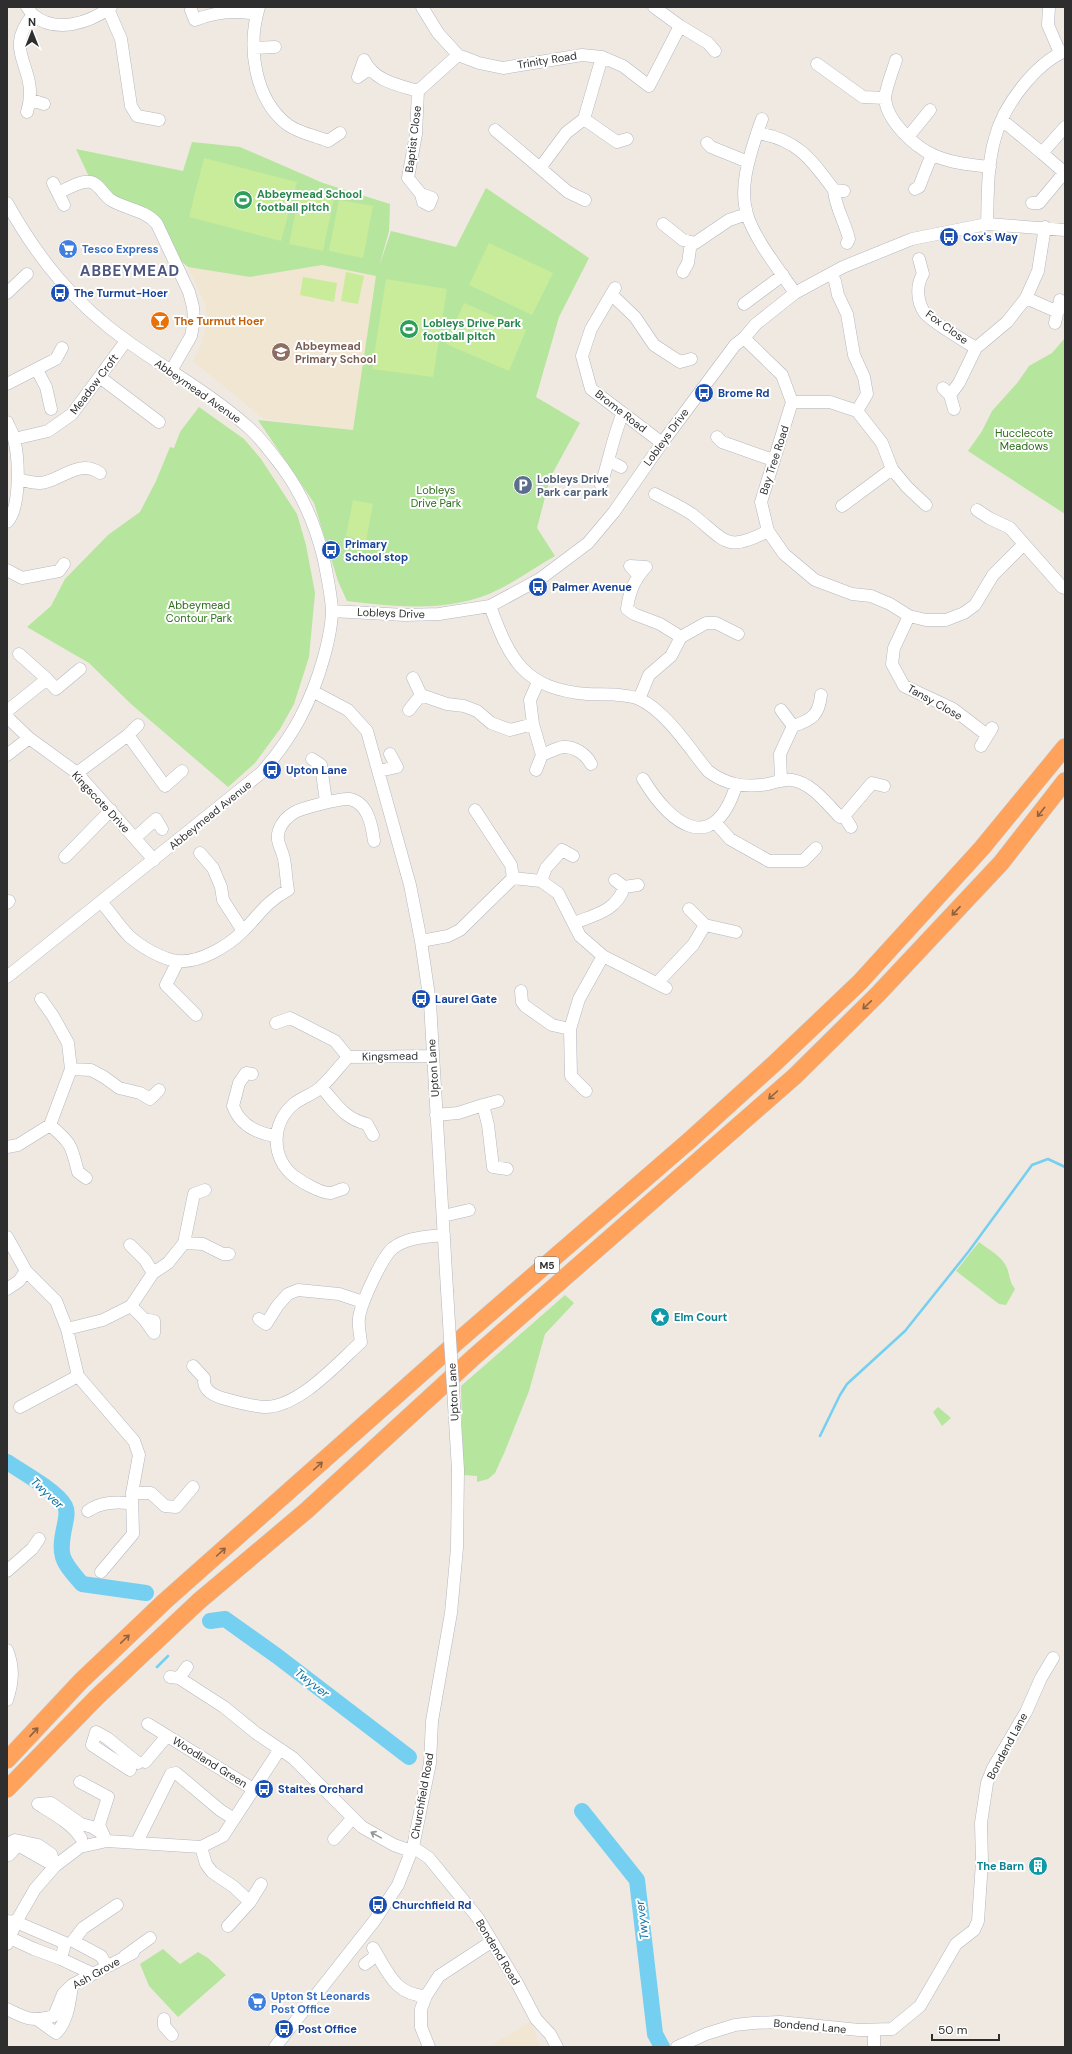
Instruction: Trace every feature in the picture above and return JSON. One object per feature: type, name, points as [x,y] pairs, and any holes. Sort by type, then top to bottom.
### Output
[{"type":"highway","name":"M5","points":[[7,1760],[81,1681],[165,1601],[782,1057],[865,976],[982,848],[1065,747]]},
{"type":"highway","name":"M5","points":[[7,1789],[97,1697],[199,1601],[306,1511],[475,1356],[794,1076],[878,994],[1000,863],[1065,781]]},
{"type":"street","name":"Trinity Road","points":[[422,7],[438,33],[458,55],[478,63],[503,68],[582,55],[602,57],[623,66],[649,86],[680,26]]},
{"type":"street","points":[[654,7],[680,26],[713,43]]},
{"type":"street","points":[[987,224],[990,168],[995,138],[1002,120],[1028,80],[1037,71],[1063,52],[1048,24],[1049,7]]},
{"type":"street","points":[[27,112],[31,100],[31,87],[17,50],[17,43],[20,30],[30,11],[41,20],[52,24],[67,25],[80,22],[110,8],[122,39],[131,106],[137,116],[159,120]]},
{"type":"street","points":[[194,19],[215,12],[258,10],[254,48],[256,68],[263,94],[276,114],[290,126],[329,146],[340,133]]},
{"type":"street","points":[[254,48],[275,47]]},
{"type":"street","name":"Baptist Close","points":[[427,196],[408,178],[416,134],[418,91],[458,55]]},
{"type":"street","points":[[540,168],[566,133],[584,119],[602,57]]},
{"type":"street","points":[[896,60],[885,98],[892,119],[908,137],[932,154],[958,163],[990,168]]},
{"type":"street","points":[[817,64],[863,97],[885,98]]},
{"type":"street","name":"Baptist Close","points":[[367,65],[384,80],[418,91]]},
{"type":"street","points":[[31,100],[44,104]]},
{"type":"street","points":[[908,137],[930,110]]},
{"type":"street","points":[[584,119],[617,142],[627,138]]},
{"type":"street","points":[[762,119],[748,162],[744,184],[747,214],[760,240],[795,293]]},
{"type":"street","points":[[1002,120],[1064,173],[1039,203],[1032,203]]},
{"type":"street","points":[[1042,153],[1065,127]]},
{"type":"street","points":[[498,133],[540,168],[567,195],[585,200]]},
{"type":"street","points":[[757,133],[784,140],[809,157],[839,190],[835,202],[847,230],[849,239],[847,243]]},
{"type":"street","points":[[707,143],[716,149],[748,162]]},
{"type":"street","points":[[920,191],[932,154]]},
{"type":"street","points":[[64,205],[55,188],[91,182],[95,183],[109,199],[148,216],[157,224],[189,292],[193,307],[194,320],[191,336],[171,371]]},
{"type":"street","name":"Abbeymead Avenue","points":[[7,203],[43,261],[61,282],[93,314],[126,341],[205,393],[262,440],[295,485],[308,508],[320,543],[332,611],[327,645],[314,692],[279,753],[261,773],[102,903],[7,977]]},
{"type":"street","points":[[661,221],[683,240],[695,243],[728,220],[747,214]]},
{"type":"street","name":"Lobleys Drive","points":[[332,611],[405,615],[439,614],[490,606],[540,579],[588,543],[614,512],[662,443],[735,345],[744,338],[756,324],[795,293],[843,267],[886,248],[912,239],[987,224],[1045,227],[1065,230]]},
{"type":"street","points":[[954,409],[946,391],[960,383],[976,348],[1007,322],[1026,298],[1038,271],[1045,227]]},
{"type":"street","points":[[683,272],[688,263],[691,242]]},
{"type":"street","name":"Fox Close","points":[[920,259],[928,275],[918,282],[918,294],[924,313],[976,348]]},
{"type":"street","points":[[9,297],[27,274]]},
{"type":"street","points":[[744,304],[783,275]]},
{"type":"street","points":[[835,281],[832,298],[847,314],[854,355],[864,377],[867,394],[857,411]]},
{"type":"street","name":"Brome Road","points":[[662,443],[591,389],[582,356],[591,329],[613,291],[635,317],[654,346],[680,362],[691,359]]},
{"type":"street","points":[[1026,298],[1056,317],[1060,300]]},
{"type":"street","points":[[744,338],[782,375],[792,402],[830,402],[857,411],[882,443],[892,469],[907,487],[926,504]]},
{"type":"street","name":"Meadow Croft","points":[[14,439],[48,431],[72,414],[101,378],[126,341]]},
{"type":"street","points":[[7,384],[21,376],[59,361],[62,348]]},
{"type":"street","points":[[38,370],[46,387],[51,409]]},
{"type":"street","points":[[101,378],[159,422]]},
{"type":"street","name":"Bay Tree Road","points":[[792,402],[782,439],[773,460],[761,502],[768,531],[784,554],[815,580],[852,594],[871,596],[890,604],[909,616],[926,620],[946,620],[964,613],[975,605],[993,575],[1024,544]]},
{"type":"street","points":[[601,485],[610,461],[615,432],[623,413]]},
{"type":"street","points":[[7,422],[14,439],[18,480],[12,517],[7,522]]},
{"type":"street","points":[[717,437],[722,442],[773,460]]},
{"type":"street","points":[[610,461],[621,467]]},
{"type":"street","points":[[18,480],[41,483],[65,473],[87,468],[100,473]]},
{"type":"street","points":[[845,500],[892,469]]},
{"type":"street","points":[[655,494],[679,512],[693,515],[710,531],[729,543],[748,542],[768,531]]},
{"type":"street","points":[[975,509],[1010,528],[1062,587],[1065,588]]},
{"type":"street","points":[[7,570],[22,580],[58,571],[64,564]]},
{"type":"street","points":[[642,571],[628,595],[622,611],[660,624],[681,637]]},
{"type":"street","points":[[490,606],[502,637],[515,661],[538,682],[575,693],[622,696],[639,699],[664,716],[708,771],[716,778],[736,786],[750,786],[792,780],[808,786],[840,816],[844,816],[851,826]]},
{"type":"street","name":"Tansy Close","points":[[909,616],[894,648],[892,664],[904,686],[953,709],[990,732],[981,746]]},
{"type":"street","points":[[639,699],[649,675],[671,656],[681,637],[706,624],[716,623],[733,632]]},
{"type":"street","points":[[19,654],[56,688],[80,668]]},
{"type":"street","points":[[412,678],[421,695],[447,704],[464,706],[477,711],[491,723],[510,730],[533,724]]},
{"type":"street","points":[[7,712],[46,679]]},
{"type":"street","points":[[536,770],[542,755],[533,724],[530,700],[538,682]]},
{"type":"street","name":"Upton Lane","points":[[314,692],[348,710],[367,731],[407,870],[421,941],[430,1003],[458,1475]]},
{"type":"street","points":[[409,710],[421,695]]},
{"type":"street","points":[[781,781],[780,754],[793,726],[809,721],[822,704]]},
{"type":"street","points":[[780,710],[793,726]]},
{"type":"street","name":"Kingscote Drive","points":[[7,717],[29,738],[77,773],[154,860]]},
{"type":"street","points":[[77,773],[128,735],[138,725]]},
{"type":"street","points":[[128,735],[165,786],[182,771]]},
{"type":"street","points":[[7,755],[29,738]]},
{"type":"street","points":[[542,755],[562,747],[573,749],[589,760]]},
{"type":"street","points":[[379,772],[402,770],[390,754]]},
{"type":"street","points":[[312,759],[321,765],[326,802]]},
{"type":"street","points":[[643,779],[646,794],[672,816],[688,827],[704,828],[715,822],[725,812],[731,801],[736,786]]},
{"type":"street","points":[[844,816],[874,782]]},
{"type":"street","points":[[102,903],[130,936],[152,952],[178,961],[204,957],[223,947],[243,931],[273,897],[288,890],[284,857],[277,842],[279,831],[283,822],[295,812],[326,802],[349,799],[358,804],[368,816],[374,841]]},
{"type":"street","points":[[65,857],[111,810]]},
{"type":"street","points":[[475,810],[489,824],[511,865],[513,878]]},
{"type":"street","points":[[135,838],[156,819],[162,829]]},
{"type":"street","points":[[715,822],[730,839],[770,861],[809,856]]},
{"type":"street","points":[[541,881],[546,868],[568,851]]},
{"type":"street","points":[[200,853],[213,868],[221,887],[223,900],[243,931]]},
{"type":"street","points":[[421,941],[448,936],[460,930],[513,878]]},
{"type":"street","points":[[513,878],[541,881],[558,893],[580,936],[603,956],[661,985],[693,945],[705,926]]},
{"type":"street","points":[[574,923],[610,909],[621,897],[619,883],[638,885]]},
{"type":"street","points":[[689,909],[705,926],[736,932]]},
{"type":"street","points":[[586,1091],[566,1079],[570,1029],[578,999],[603,956]]},
{"type":"street","points":[[178,961],[166,985],[196,1015]]},
{"type":"street","points":[[521,991],[522,1002],[525,1006],[552,1024],[570,1029]]},
{"type":"street","points":[[7,1147],[18,1145],[50,1125],[71,1069],[68,1043],[53,1016],[40,1000]]},
{"type":"street","name":"Kingsmead","points":[[276,1023],[290,1013],[335,1041],[348,1057]]},
{"type":"street","name":"Kingsmead","points":[[275,1136],[288,1110],[295,1103],[321,1087],[348,1057],[432,1056]]},
{"type":"street","points":[[71,1069],[91,1070],[119,1088],[140,1093],[150,1098],[159,1090]]},
{"type":"street","points":[[252,1074],[246,1073],[239,1083],[233,1106],[241,1120],[252,1130],[275,1136],[279,1157],[286,1169],[312,1187],[331,1197],[342,1189]]},
{"type":"street","points":[[321,1087],[353,1121],[369,1120],[373,1135]]},
{"type":"street","points":[[436,1115],[458,1113],[498,1101]]},
{"type":"street","points":[[483,1105],[488,1125],[490,1171],[507,1168]]},
{"type":"street","points":[[50,1125],[68,1140],[78,1172],[86,1178]]},
{"type":"street","points":[[67,1329],[103,1320],[131,1306],[153,1273],[168,1263],[184,1242],[194,1194],[205,1190]]},
{"type":"street","points":[[443,1216],[469,1210]]},
{"type":"street","points":[[194,1366],[204,1378],[203,1385],[206,1390],[217,1397],[245,1404],[266,1407],[285,1403],[302,1394],[361,1342],[358,1319],[363,1302],[381,1265],[393,1249],[413,1238],[444,1235]]},
{"type":"street","points":[[7,1237],[26,1271],[56,1301],[67,1329],[78,1376],[129,1432],[138,1450],[138,1462],[132,1498],[133,1534],[101,1572]]},
{"type":"street","points":[[184,1242],[203,1244],[224,1256]]},
{"type":"street","points":[[130,1245],[145,1260],[153,1273]]},
{"type":"street","points":[[7,1289],[18,1281],[26,1271]]},
{"type":"street","points":[[266,1324],[278,1305],[297,1286],[339,1294],[363,1302]]},
{"type":"street","points":[[131,1306],[144,1319]]},
{"type":"street","points":[[27,1406],[78,1376]]},
{"type":"street","name":"Churchfield Road","points":[[282,2045],[398,1885],[412,1849],[430,1763],[432,1721],[451,1613],[457,1548],[458,1475]]},
{"type":"street","points":[[88,1511],[95,1505],[123,1502],[151,1493],[166,1506],[176,1507],[193,1487]]},
{"type":"street","points":[[7,1571],[28,1546],[39,1539]]},
{"type":"street","points":[[7,1650],[12,1662],[12,1675],[7,1700]]},
{"type":"street","name":"Bondend Lane","points":[[678,2047],[706,2034],[735,2025],[752,2023],[780,2022],[859,2030],[892,2029],[920,2006],[956,1944],[974,1930],[978,1921],[982,1862],[981,1822],[987,1783],[993,1768],[1026,1712],[1041,1678],[1053,1658]]},
{"type":"street","points":[[188,1668],[174,1677],[224,1707],[280,1749],[308,1772],[352,1819],[362,1827],[394,1845],[412,1849]]},
{"type":"street","name":"Woodland Green","points":[[148,1724],[252,1789]]},
{"type":"street","name":"Woodland Green","points":[[138,1765],[167,1736]]},
{"type":"street","name":"Woodland Green","points":[[201,1847],[223,1836],[252,1789],[280,1749]]},
{"type":"street","points":[[138,1840],[171,1774],[176,1773],[220,1810],[234,1819]]},
{"type":"street","points":[[80,1782],[112,1794],[100,1832],[81,1843],[55,1866],[35,1889],[12,1922],[8,1941],[61,1959],[91,1973]]},
{"type":"street","points":[[81,1843],[76,1831],[61,1818],[38,1804],[51,1803],[81,1824],[100,1832],[201,1847],[206,1864],[212,1872],[234,1887],[250,1902]]},
{"type":"street","points":[[334,1839],[352,1819]]},
{"type":"street","points":[[81,1843],[100,1832]]},
{"type":"street","points":[[9,1849],[18,1845],[55,1866]]},
{"type":"street","name":"Bondend Road","points":[[412,1849],[429,1858],[478,1918],[491,1942],[517,1983],[536,2019],[550,2034],[557,2047]]},
{"type":"street","points":[[228,1926],[250,1902],[261,1884]]},
{"type":"street","points":[[107,1966],[101,1956],[73,1940],[83,1928],[117,1905]]},
{"type":"street","points":[[12,1922],[64,1943],[61,1959]]},
{"type":"street","name":"Ash Grove","points":[[38,2020],[54,2016],[63,1994],[72,1985],[91,1973],[128,1955],[150,1938]]},
{"type":"street","points":[[429,2047],[421,2027],[421,2009],[426,1996],[439,1976],[491,1942]]},
{"type":"street","points":[[364,1964],[375,1952],[398,1987],[408,1993],[426,1996]]},
{"type":"street","points":[[7,2009],[23,2017],[38,2020],[56,2033],[61,2028],[70,2001],[72,1985]]},
{"type":"street","points":[[164,2019],[164,2026],[172,2035]]},
{"type":"street","points":[[874,2030],[875,2046]]},
{"type":"shaded area","name":"Abbeymead Primary School","points":[[322,265],[377,276],[353,430],[264,419],[193,361],[202,343],[207,321],[206,306],[188,267],[250,277]]},
{"type":"shaded area","points":[[532,2021],[539,2047],[488,2047]]},
{"type":"green space","name":"Lobleys Drive Park","points":[[192,142],[240,147],[323,183],[390,204],[389,231],[379,267],[391,231],[456,247],[486,188],[589,258],[559,317],[536,397],[580,423],[550,478],[537,528],[555,556],[498,590],[472,600],[454,604],[437,606],[401,606],[347,601],[338,581],[314,503],[258,420],[353,430],[376,276],[322,265],[250,277],[188,267],[170,252],[160,230],[91,181],[76,149],[183,171]]},
{"type":"green space","name":"Abbeymead School football pitch","points":[[204,158],[297,182],[281,241],[189,217]]},
{"type":"green space","name":"Abbeymead School football pitch","points":[[300,191],[334,198],[323,251],[289,244]]},
{"type":"green space","name":"Abbeymead School football pitch","points":[[339,200],[373,206],[363,258],[329,251]]},
{"type":"green space","name":"Lobleys Drive Park football pitch","points":[[489,243],[553,273],[532,315],[469,285]]},
{"type":"green space","points":[[346,272],[364,276],[358,304],[341,301]]},
{"type":"green space","points":[[303,277],[337,283],[334,302],[300,295]]},
{"type":"green space","name":"Lobleys Drive Park football pitch","points":[[386,279],[447,289],[433,377],[372,369]]},
{"type":"green space","name":"Lobleys Drive Park football pitch","points":[[464,303],[526,330],[509,371],[446,344]]},
{"type":"green space","name":"Hucclecote Meadows","points":[[1065,338],[1065,514],[968,451],[982,431],[992,411],[1018,382],[1029,366],[1052,353]]},
{"type":"green space","name":"Abbeymead Contour Park","points":[[199,407],[244,439],[261,459],[297,514],[306,545],[315,593],[309,657],[294,704],[280,729],[255,763],[228,787],[131,704],[89,663],[27,627],[51,606],[65,579],[108,535],[140,512],[156,481],[170,447],[174,448],[180,432]]},
{"type":"green space","points":[[353,500],[373,504],[366,541],[346,536]]},
{"type":"green space","points":[[979,1242],[999,1257],[1007,1268],[1015,1289],[1006,1305],[999,1304],[956,1271]]},
{"type":"green space","points":[[565,1295],[574,1303],[545,1334],[529,1391],[495,1473],[488,1479],[477,1482],[477,1476],[463,1475],[461,1386]]},
{"type":"green space","points":[[938,1407],[951,1418],[942,1426],[933,1412]]},
{"type":"green space","points":[[163,1949],[180,1964],[198,1952],[208,1958],[226,1975],[178,2017],[149,1986],[140,1964]]},
{"type":"waterway","points":[[820,1436],[847,1384],[905,1331],[969,1251],[1032,1165],[1048,1159],[1065,1167]]},
{"type":"waterway","name":"Twyver","points":[[7,1462],[55,1494],[65,1506],[66,1515],[62,1544],[63,1557],[82,1584],[146,1593]]},
{"type":"waterway","name":"Twyver","points":[[210,1621],[225,1619],[277,1656],[409,1757]]},
{"type":"waterway","points":[[157,1667],[168,1656]]},
{"type":"waterway","name":"Twyver","points":[[582,1811],[637,1880],[655,2034],[662,2047]]},
{"type":"place","name":"Abbeymead School football pitch","points":[[243,200]]},
{"type":"place","name":"Cox's Way","points":[[949,237]]},
{"type":"place","name":"Tesco Express","points":[[68,249]]},
{"type":"place","name":"The Turmut-Hoer","points":[[60,293]]},
{"type":"place","name":"The Turmut Hoer","points":[[160,321]]},
{"type":"place","name":"Lobleys Drive Park football pitch","points":[[409,329]]},
{"type":"place","name":"Abbeymead Primary School","points":[[281,352]]},
{"type":"place","name":"Brome Rd","points":[[704,393]]},
{"type":"place","name":"Lobleys Drive Park car park","points":[[523,485]]},
{"type":"place","name":"Primary School stop","points":[[331,550]]},
{"type":"place","name":"Palmer Avenue","points":[[538,587]]},
{"type":"place","name":"Upton Lane","points":[[272,770]]},
{"type":"place","name":"Laurel Gate","points":[[421,999]]},
{"type":"place","name":"Elm Court","points":[[660,1317]]},
{"type":"place","name":"Staites Orchard","points":[[264,1789]]},
{"type":"place","name":"The Barn","points":[[1038,1866]]},
{"type":"place","name":"Churchfield Rd","points":[[378,1905]]},
{"type":"place","name":"Upton St Leonards Post Office","points":[[257,2002]]},
{"type":"place","name":"Post Office","points":[[284,2029]]},
{"type":"district","name":"ABBEYMEAD","points":[[130,271]]}]
